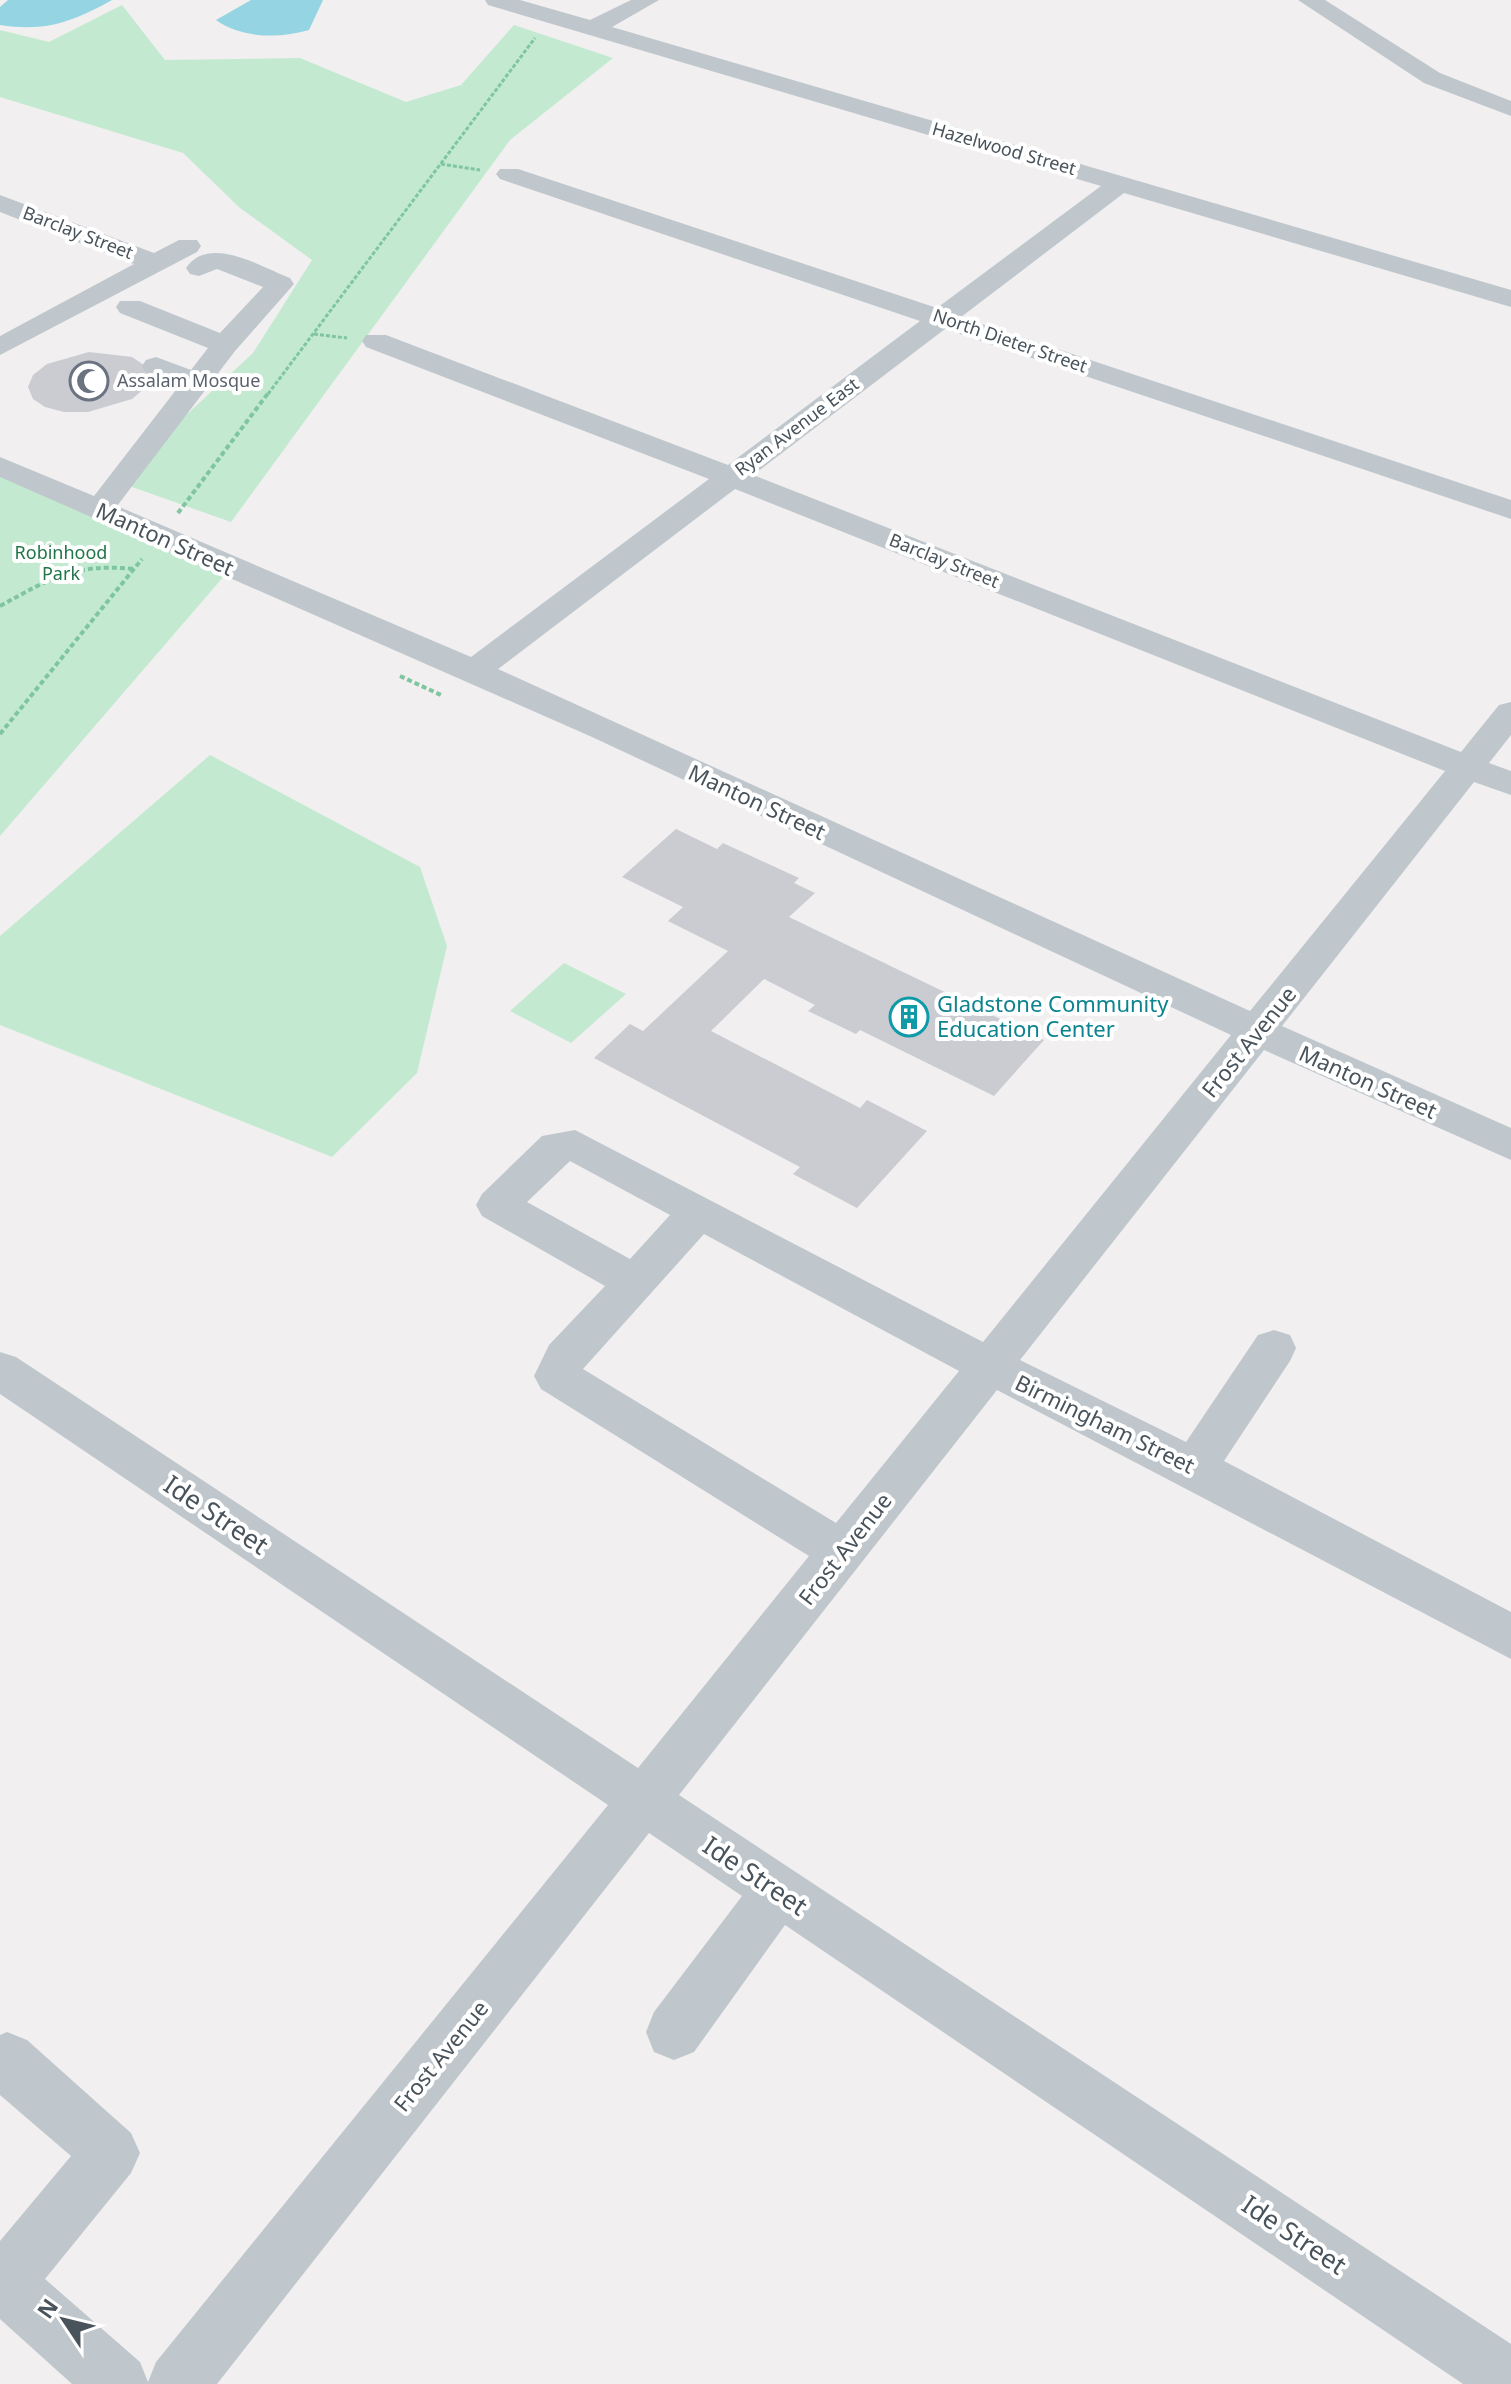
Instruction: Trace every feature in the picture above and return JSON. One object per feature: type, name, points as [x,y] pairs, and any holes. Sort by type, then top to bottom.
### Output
[{"type":"street","name":"Hazelwood Street","points":[[496,0],[1511,299]]},
{"type":"street","points":[[591,29],[648,0]]},
{"type":"street","points":[[1309,0],[1432,78],[1511,109]]},
{"type":"street","name":"North Dieter Street","points":[[509,174],[1511,510]]},
{"type":"street","name":"Ryan Avenue East","points":[[474,671],[1121,183]]},
{"type":"street","name":"Barclay Street","points":[[0,203],[178,258]]},
{"type":"street","points":[[88,300],[120,312],[130,307],[178,258]]},
{"type":"street","points":[[0,347],[88,300],[178,258],[216,259],[280,284],[225,345],[98,511]]},
{"type":"street","points":[[130,307],[225,345]]},
{"type":"street","name":"Barclay Street","points":[[376,341],[732,477],[1511,784]]},
{"type":"street","points":[[156,366],[196,383]]},
{"type":"street","name":"Manton Street","points":[[0,466],[159,538],[474,671],[1256,1033],[1511,1145]]},
{"type":"street","name":"Frost Avenue","points":[[178,2384],[1511,712]]},
{"type":"street","name":"Birmingham Street","points":[[635,1282],[497,1205],[557,1147],[575,1145],[988,1365],[1194,1468],[1511,1637]]},
{"type":"street","points":[[700,1211],[560,1365],[557,1376],[561,1382],[843,1552]]},
{"type":"street","points":[[1194,1468],[1274,1348]]},
{"type":"street","name":"Ide Street","points":[[0,1370],[1511,2380]]},
{"type":"street","points":[[674,2032],[778,1891]]},
{"type":"street","points":[[0,2067],[7,2060],[111,2153],[2,2281],[118,2384]]},
{"type":"path","points":[[0,734],[159,538],[551,17]]},
{"type":"path","points":[[441,164],[509,174]]},
{"type":"path","points":[[0,606],[72,566],[93,564],[135,569]]},
{"type":"green space","points":[[122,5],[165,60],[300,58],[406,102],[461,85],[514,25],[613,58],[510,140],[231,522],[115,481],[253,353],[312,260],[240,208],[183,153],[0,97],[0,30],[49,42]]},
{"type":"green space","name":"Robinhood Park","points":[[0,466],[231,568],[0,836]]},
{"type":"green space","points":[[210,755],[420,867],[447,946],[417,1073],[332,1157],[0,1025],[0,936]]},
{"type":"green space","points":[[564,963],[626,994],[571,1043],[510,1011]]},
{"type":"water","points":[[8,0],[112,0],[58,23],[16,27],[0,25],[0,7]]},
{"type":"water","points":[[251,0],[323,0],[309,30],[297,33],[261,35],[237,30],[216,20]]},
{"type":"building","name":"Assalam Mosque","points":[[89,352],[132,357],[144,365],[150,376],[146,387],[132,399],[88,412],[64,412],[45,407],[33,399],[28,387],[33,375],[47,364]]},
{"type":"building","name":"Gladstone Community Education Center","points":[[676,829],[717,849],[723,843],[799,878],[794,883],[815,893],[789,917],[1044,1040],[994,1096],[860,1030],[856,1034],[808,1011],[815,1005],[764,979],[711,1031],[860,1108],[867,1100],[927,1131],[857,1208],[793,1174],[800,1167],[594,1058],[630,1024],[643,1031],[728,951],[668,921],[683,907],[622,877]]},
{"type":"place","name":"Assalam Mosque","points":[[89,381]]},
{"type":"place","name":"Gladstone Community Education Center","points":[[909,1017]]}]
